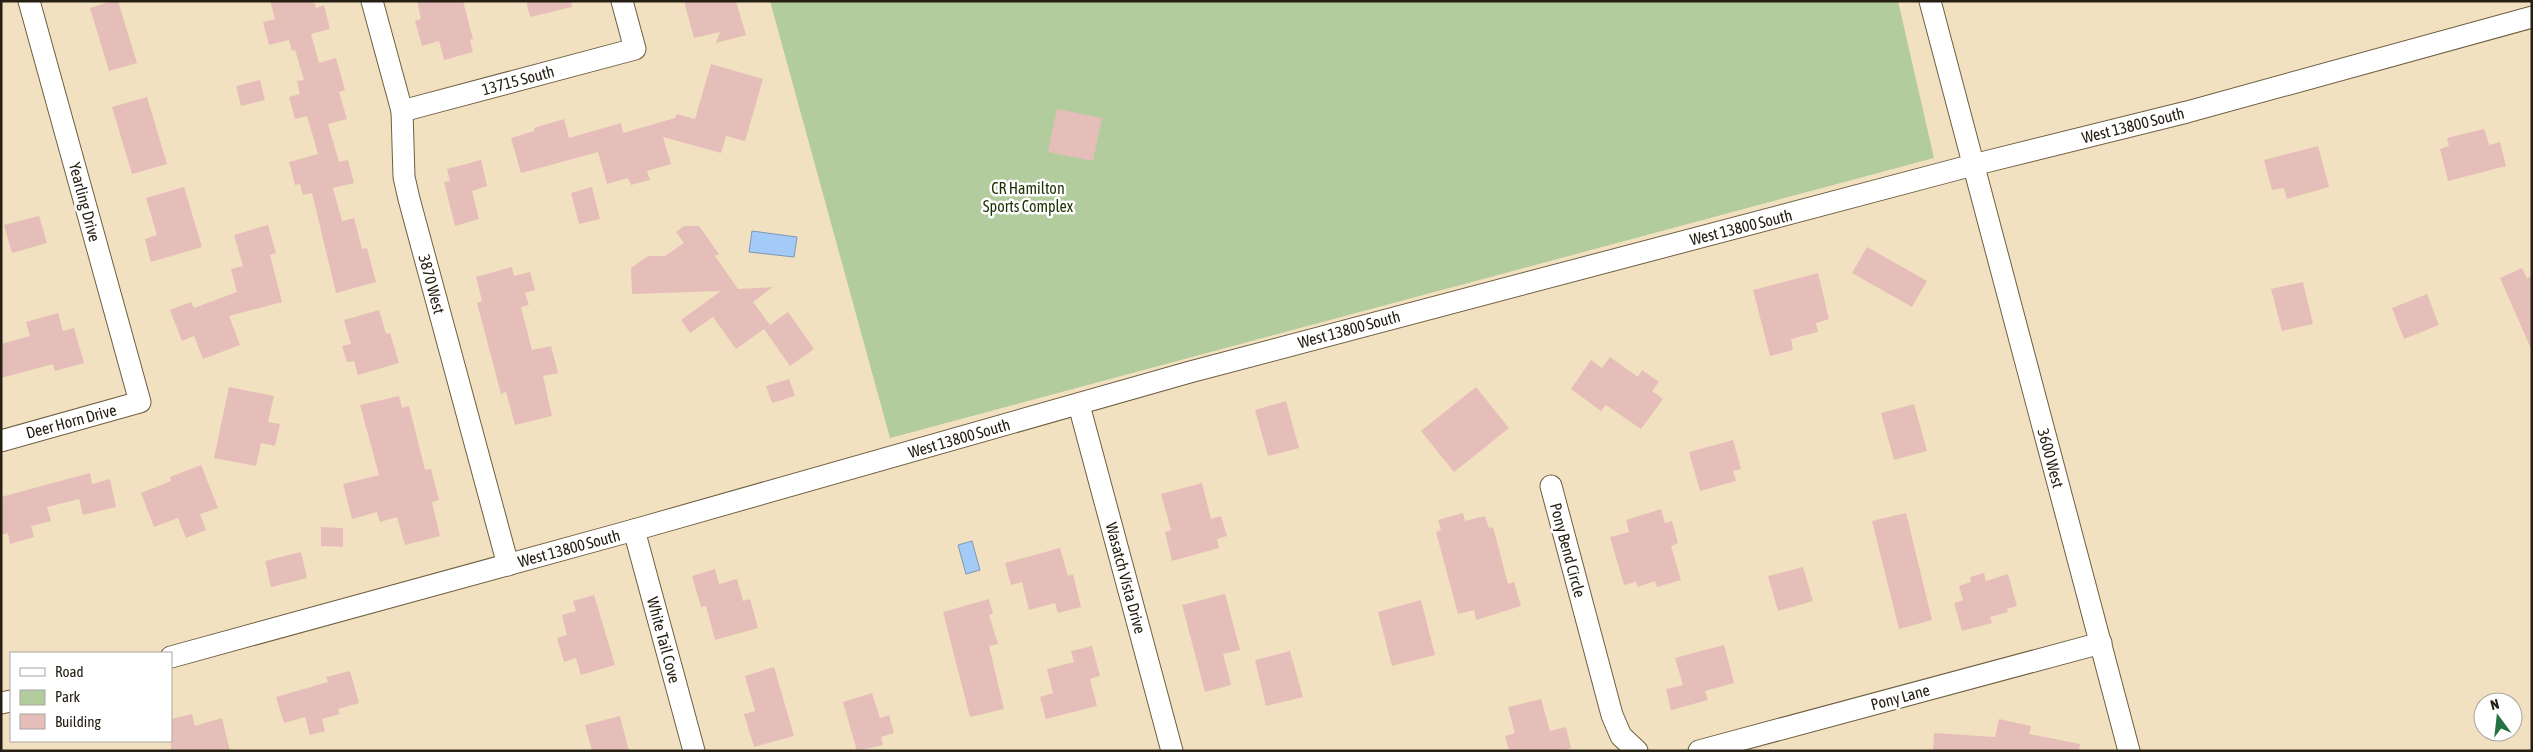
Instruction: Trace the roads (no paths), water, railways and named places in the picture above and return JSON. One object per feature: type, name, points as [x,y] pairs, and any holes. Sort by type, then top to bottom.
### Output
[{"type":"street","name":"Yearling Drive","points":[[29,1],[140,402]]},
{"type":"street","name":"3870 West","points":[[372,1],[402,111],[404,177],[409,199],[508,564]]},
{"type":"street","name":"13715 South","points":[[402,111],[635,49],[622,1]]},
{"type":"street","name":"3600 West","points":[[1930,1],[2129,751]]},
{"type":"street","name":"West 13800 South","points":[[172,657],[634,530],[1190,372],[1973,164],[2187,112],[2532,18]]},
{"type":"street","name":"Deer Horn Drive","points":[[1,440],[140,402]]},
{"type":"street","name":"Wasatch Vista Drive","points":[[1079,405],[1172,751]]},
{"type":"street","name":"Pony Bend Circle","points":[[1551,486],[1616,726],[1628,745],[1637,751]]},
{"type":"street","name":"White Tail Cove","points":[[634,530],[694,751]]},
{"type":"street","name":"Pony Lane","points":[[1699,751],[2101,643]]},
{"type":"water","points":[[752,231],[797,237],[794,257],[749,252]]},
{"type":"water","points":[[972,541],[980,570],[966,574],[958,545]]},
{"type":"park label","name":"CR Hamilton Sports Complex","points":[[1028,197]]}]
